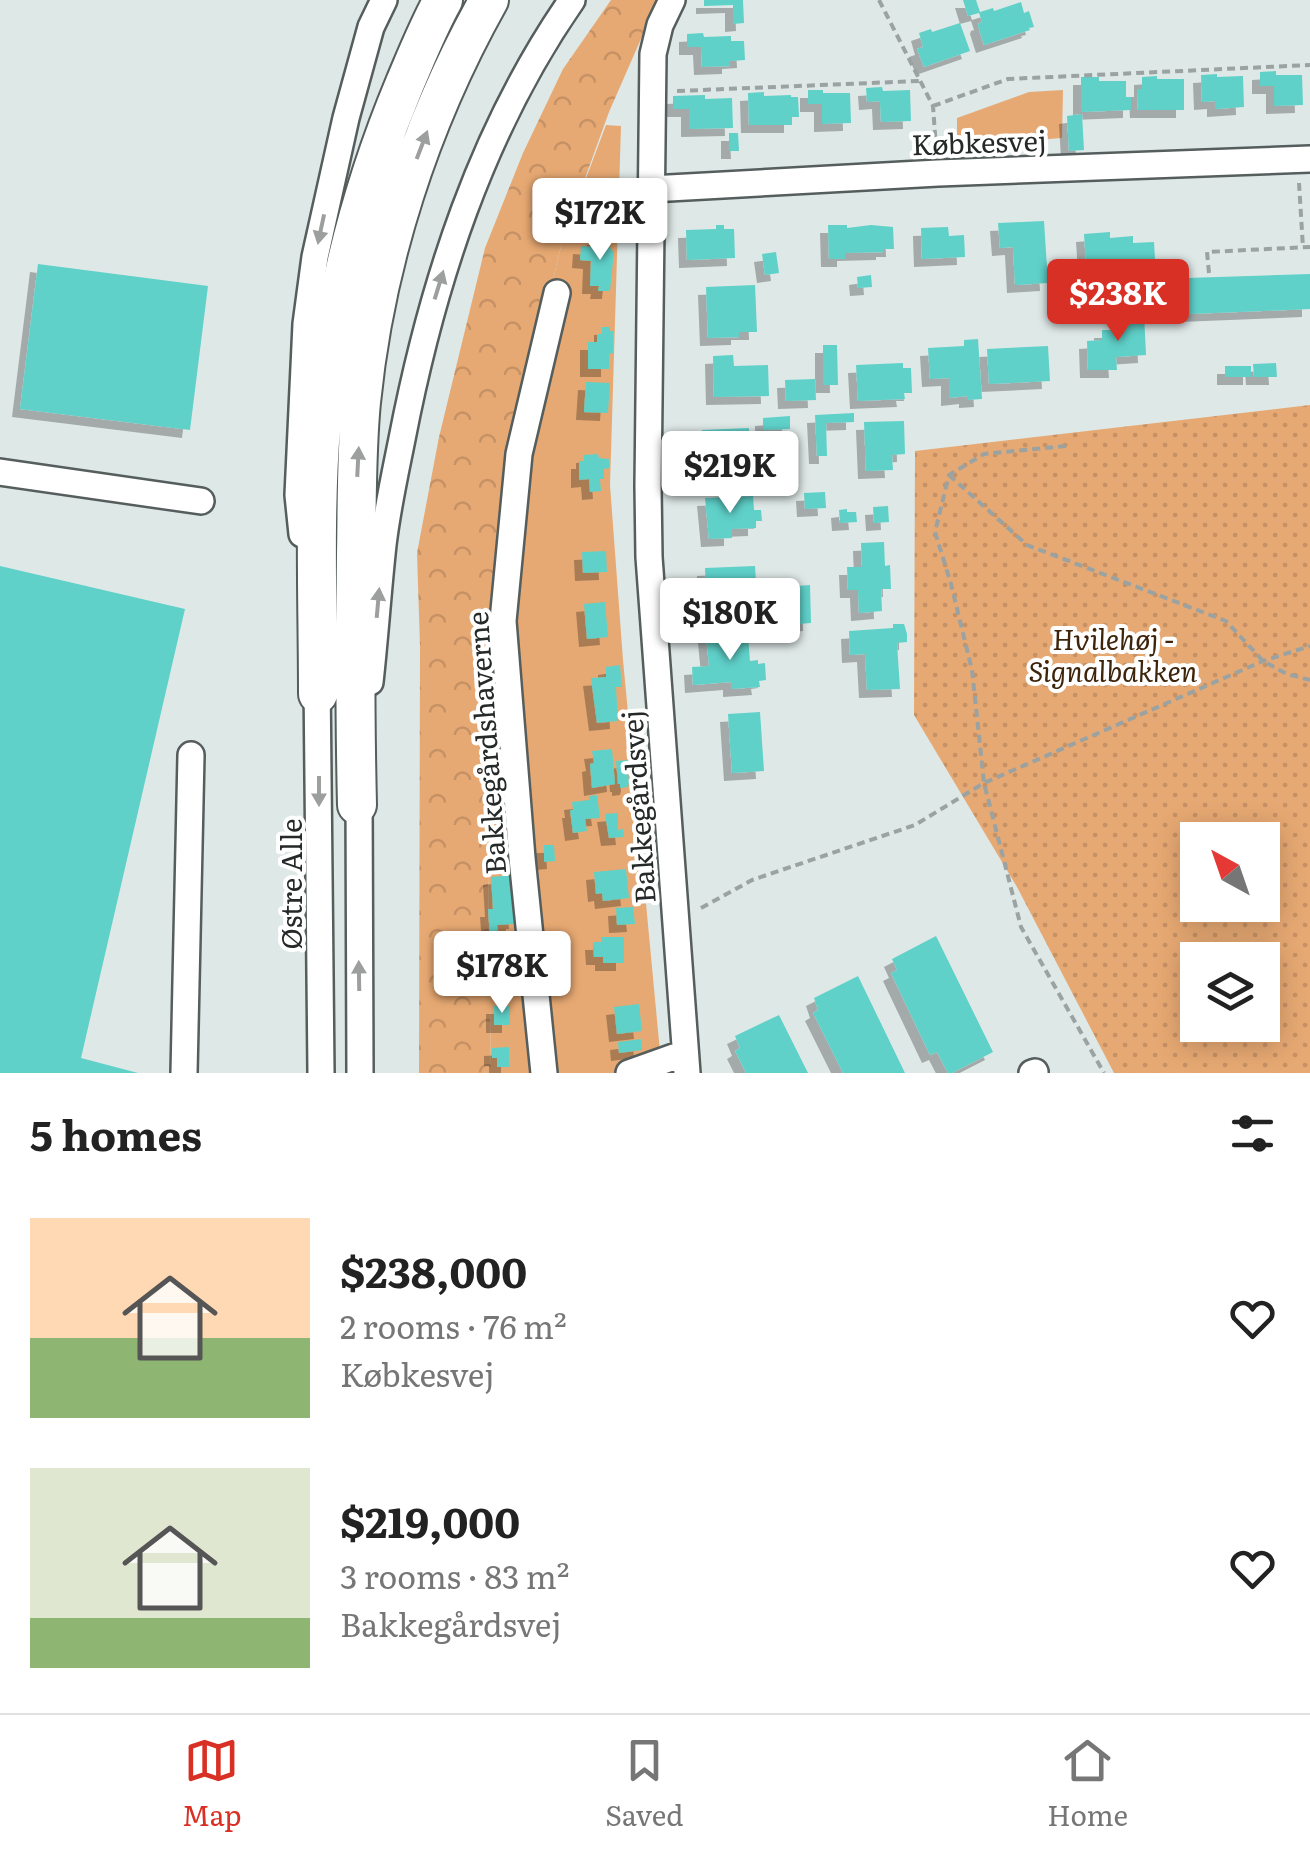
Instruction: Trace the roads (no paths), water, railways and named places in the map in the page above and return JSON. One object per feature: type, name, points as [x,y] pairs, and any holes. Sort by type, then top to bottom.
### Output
[{"type":"highway","points":[[318,694],[321,428],[346,260],[369,177],[395,107],[444,0]]},
{"type":"highway","points":[[357,805],[357,465],[372,324],[411,173],[439,100],[489,0]]},
{"type":"street","name":"Østre Alle","points":[[321,1073],[318,694],[298,495],[306,324],[315,257],[346,118],[370,28],[384,0]]},
{"type":"street","points":[[360,1073],[357,805],[384,543],[414,374],[457,228],[477,176],[526,74],[572,0]]},
{"type":"street","name":"Bakkegårdsvej","points":[[672,0],[660,25],[653,54],[649,557],[686,1063]]},
{"type":"street","name":"Købkesvej","points":[[651,189],[938,172],[1303,159]]},
{"type":"street","name":"Bakkegårdshaverne","points":[[544,1073],[503,621],[519,454],[557,292]]},
{"type":"street","points":[[0,472],[201,501]]},
{"type":"street","points":[[184,1073],[191,754]]},
{"type":"street","points":[[629,1073],[686,1063]]},
{"type":"park label","name":"Hvilehøj - Signalbakken","points":[[1113,654]]}]
